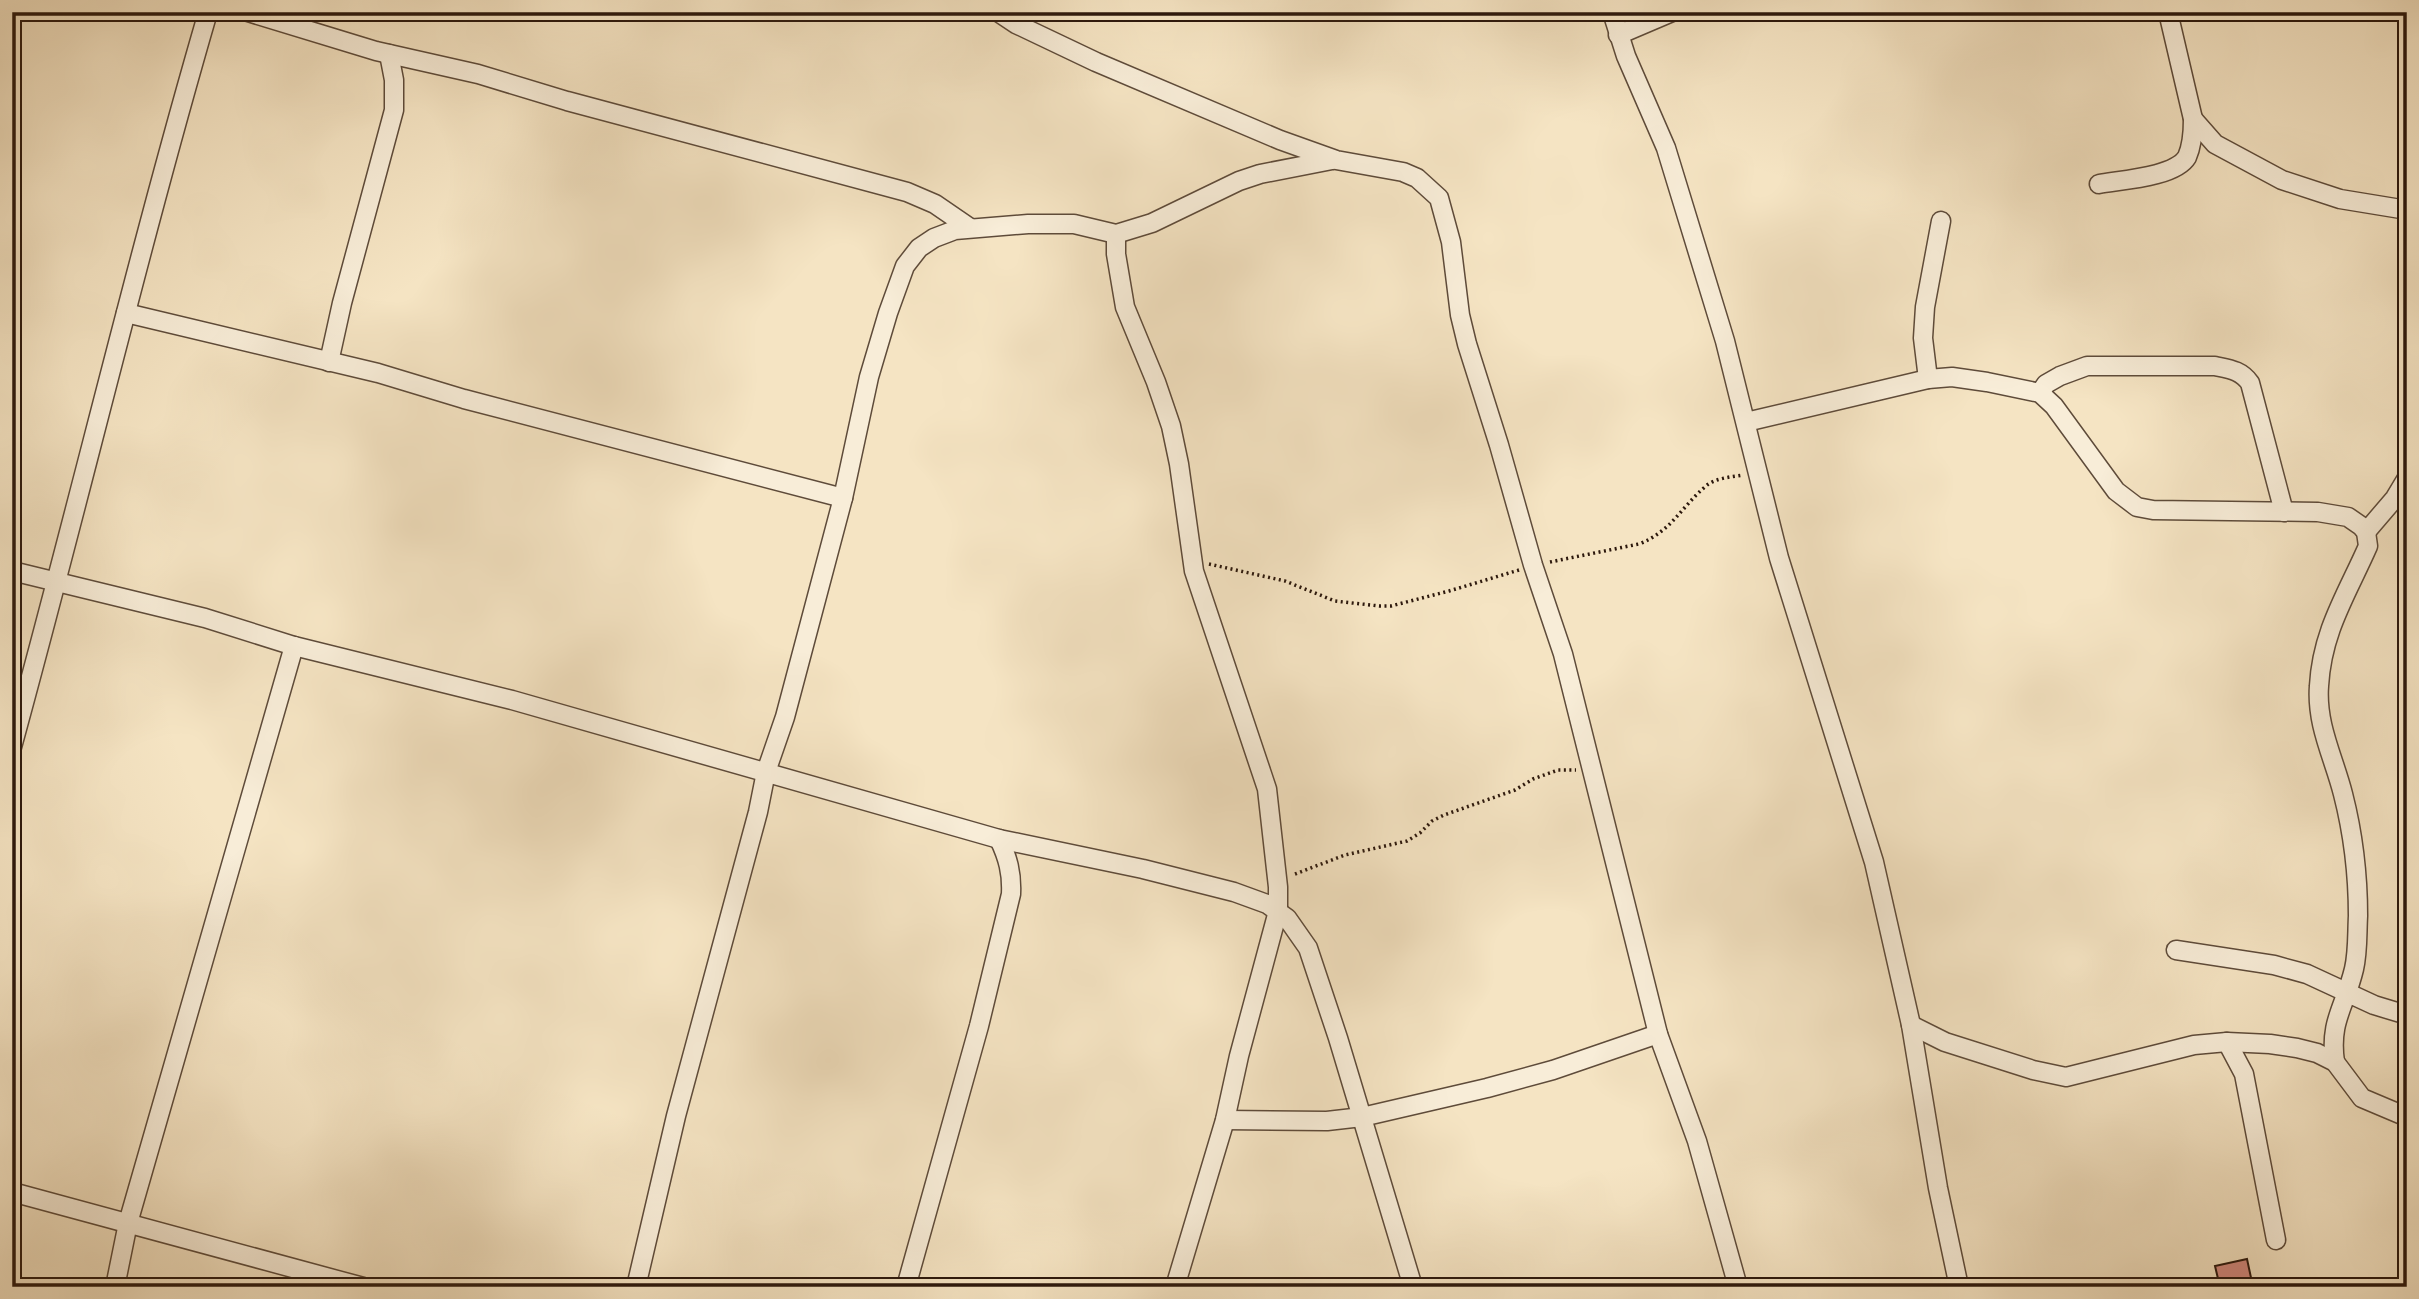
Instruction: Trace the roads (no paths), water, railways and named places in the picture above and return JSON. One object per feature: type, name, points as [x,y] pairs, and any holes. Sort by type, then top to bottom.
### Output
[{"type":"street","points":[[12,747],[147,228],[208,12]]},
{"type":"street","points":[[248,12],[389,54],[478,74],[567,101],[908,192],[935,204],[970,228]]},
{"type":"street","points":[[998,12],[1016,24],[1096,62],[1280,140],[1336,160],[1403,172],[1417,178],[1439,198],[1451,242],[1460,315],[1533,565],[1563,654],[1658,1034],[1697,1140],[1738,1287]]},
{"type":"street","points":[[1612,12],[1618,35],[1666,148],[1725,341],[1779,558],[1874,862],[1911,1025],[1938,1188],[1959,1287]]},
{"type":"street","points":[[1618,35],[1672,12]]},
{"type":"street","points":[[2099,184],[2157,174],[2175,168],[2186,157],[2193,118],[2168,12]]},
{"type":"street","points":[[329,362],[342,303],[394,110],[394,80],[389,54]]},
{"type":"street","points":[[2193,118],[2215,144],[2282,180],[2340,199],[2407,210]]},
{"type":"street","points":[[636,1287],[676,1115],[758,812],[766,772],[785,717],[843,498],[869,377],[905,266],[919,248],[934,238],[955,230],[1050,222],[1074,224],[1116,234],[1152,223],[1239,181],[1261,174],[1336,160]]},
{"type":"street","points":[[1928,379],[1923,338],[1924,307],[1941,221]]},
{"type":"street","points":[[1116,234],[1116,254],[1125,307],[1171,426],[1194,570],[1264,779],[1278,883],[1278,911],[1239,1056],[1225,1120],[1175,1287]]},
{"type":"street","points":[[125,313],[378,373],[464,400],[843,498]]},
{"type":"street","points":[[2040,393],[2046,384],[2087,366],[2215,366],[2235,370],[2245,375],[2250,383],[2284,512]]},
{"type":"street","points":[[1746,422],[1928,379],[1952,377],[1987,382],[2040,393],[2054,406],[2116,491],[2137,507],[2153,510],[2318,512],[2348,517],[2366,532],[2368,546],[2326,636],[2319,687],[2324,737],[2342,790],[2351,838],[2358,912],[2357,948],[2348,992],[2333,1028],[2332,1042],[2336,1062],[2362,1098],[2407,1117]]},
{"type":"street","points":[[2366,532],[2395,498],[2407,478]]},
{"type":"street","points":[[12,571],[205,618],[294,646],[512,700],[999,839],[1143,869],[1234,892],[1278,911],[1296,927],[1308,948],[1413,1287]]},
{"type":"street","points":[[116,1287],[128,1223],[294,646]]},
{"type":"street","points":[[906,1287],[968,1066],[1011,894],[1009,860],[999,839]]},
{"type":"street","points":[[2176,950],[2274,965],[2307,974],[2374,1004],[2407,1015]]},
{"type":"street","points":[[1911,1025],[1945,1042],[2033,1070],[2066,1077],[2194,1045],[2227,1042],[2297,1048],[2336,1062]]},
{"type":"street","points":[[1225,1120],[1303,1121],[1362,1117],[1553,1070],[1658,1034]]},
{"type":"street","points":[[2227,1042],[2244,1073],[2276,1240]]},
{"type":"street","points":[[12,1192],[363,1287]]}]
